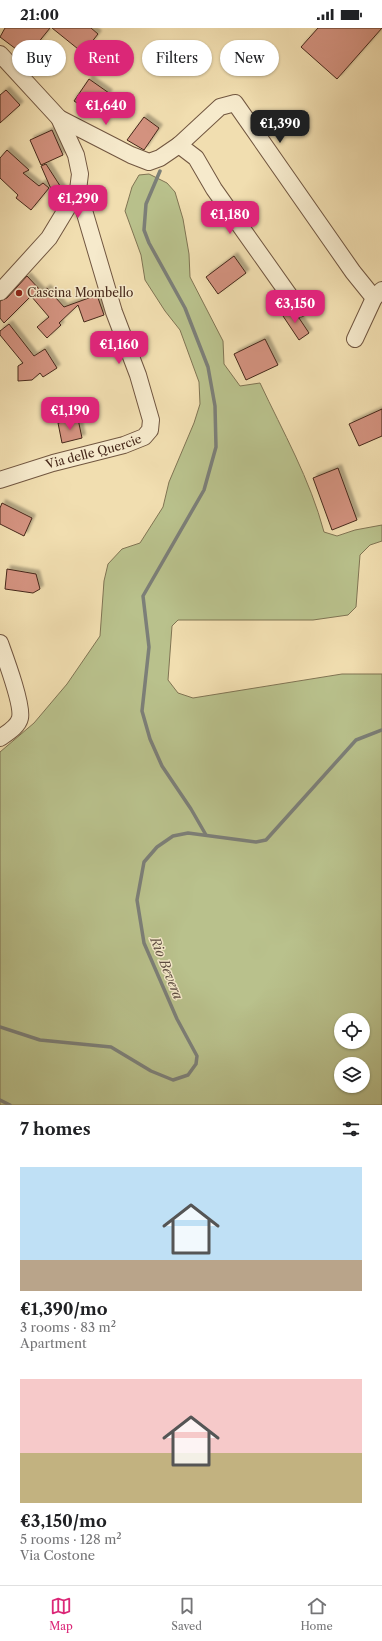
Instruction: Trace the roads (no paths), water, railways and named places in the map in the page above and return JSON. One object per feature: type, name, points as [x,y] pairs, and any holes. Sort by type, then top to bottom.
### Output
[{"type":"street","points":[[0,54],[59,118],[76,155],[80,174],[78,190],[49,238],[0,292]]},
{"type":"street","points":[[59,118],[131,155],[149,162],[160,158],[179,145],[220,107],[235,103],[348,266],[378,294],[355,339]]},
{"type":"street","points":[[179,145],[196,158],[214,188],[299,309]]},
{"type":"street","name":"Via delle Quercie","points":[[0,480],[53,463],[124,445],[144,438],[150,430],[151,420],[138,375],[114,312],[78,190]]},
{"type":"street","points":[[0,643],[13,680],[20,717],[17,724],[0,738]]},
{"type":"waterway","points":[[160,171],[146,204],[144,230],[149,243],[185,308],[208,367],[215,406],[216,447],[204,490],[143,596],[149,647],[142,711],[150,739],[162,766],[191,809],[206,835]]},
{"type":"waterway","name":"Rio Bevera","points":[[0,1027],[40,1040],[111,1047],[151,1071],[173,1080],[188,1075],[196,1064],[197,1056],[177,1019],[144,943],[137,900],[144,862],[157,847],[173,836],[188,833],[256,842],[266,840],[356,740],[382,730]]},
{"type":"waterway","name":"Rio Bevera","points":[[0,1100],[10,1105]]},
{"type":"place","name":"Cascina Mombello","points":[[19,293]]}]
